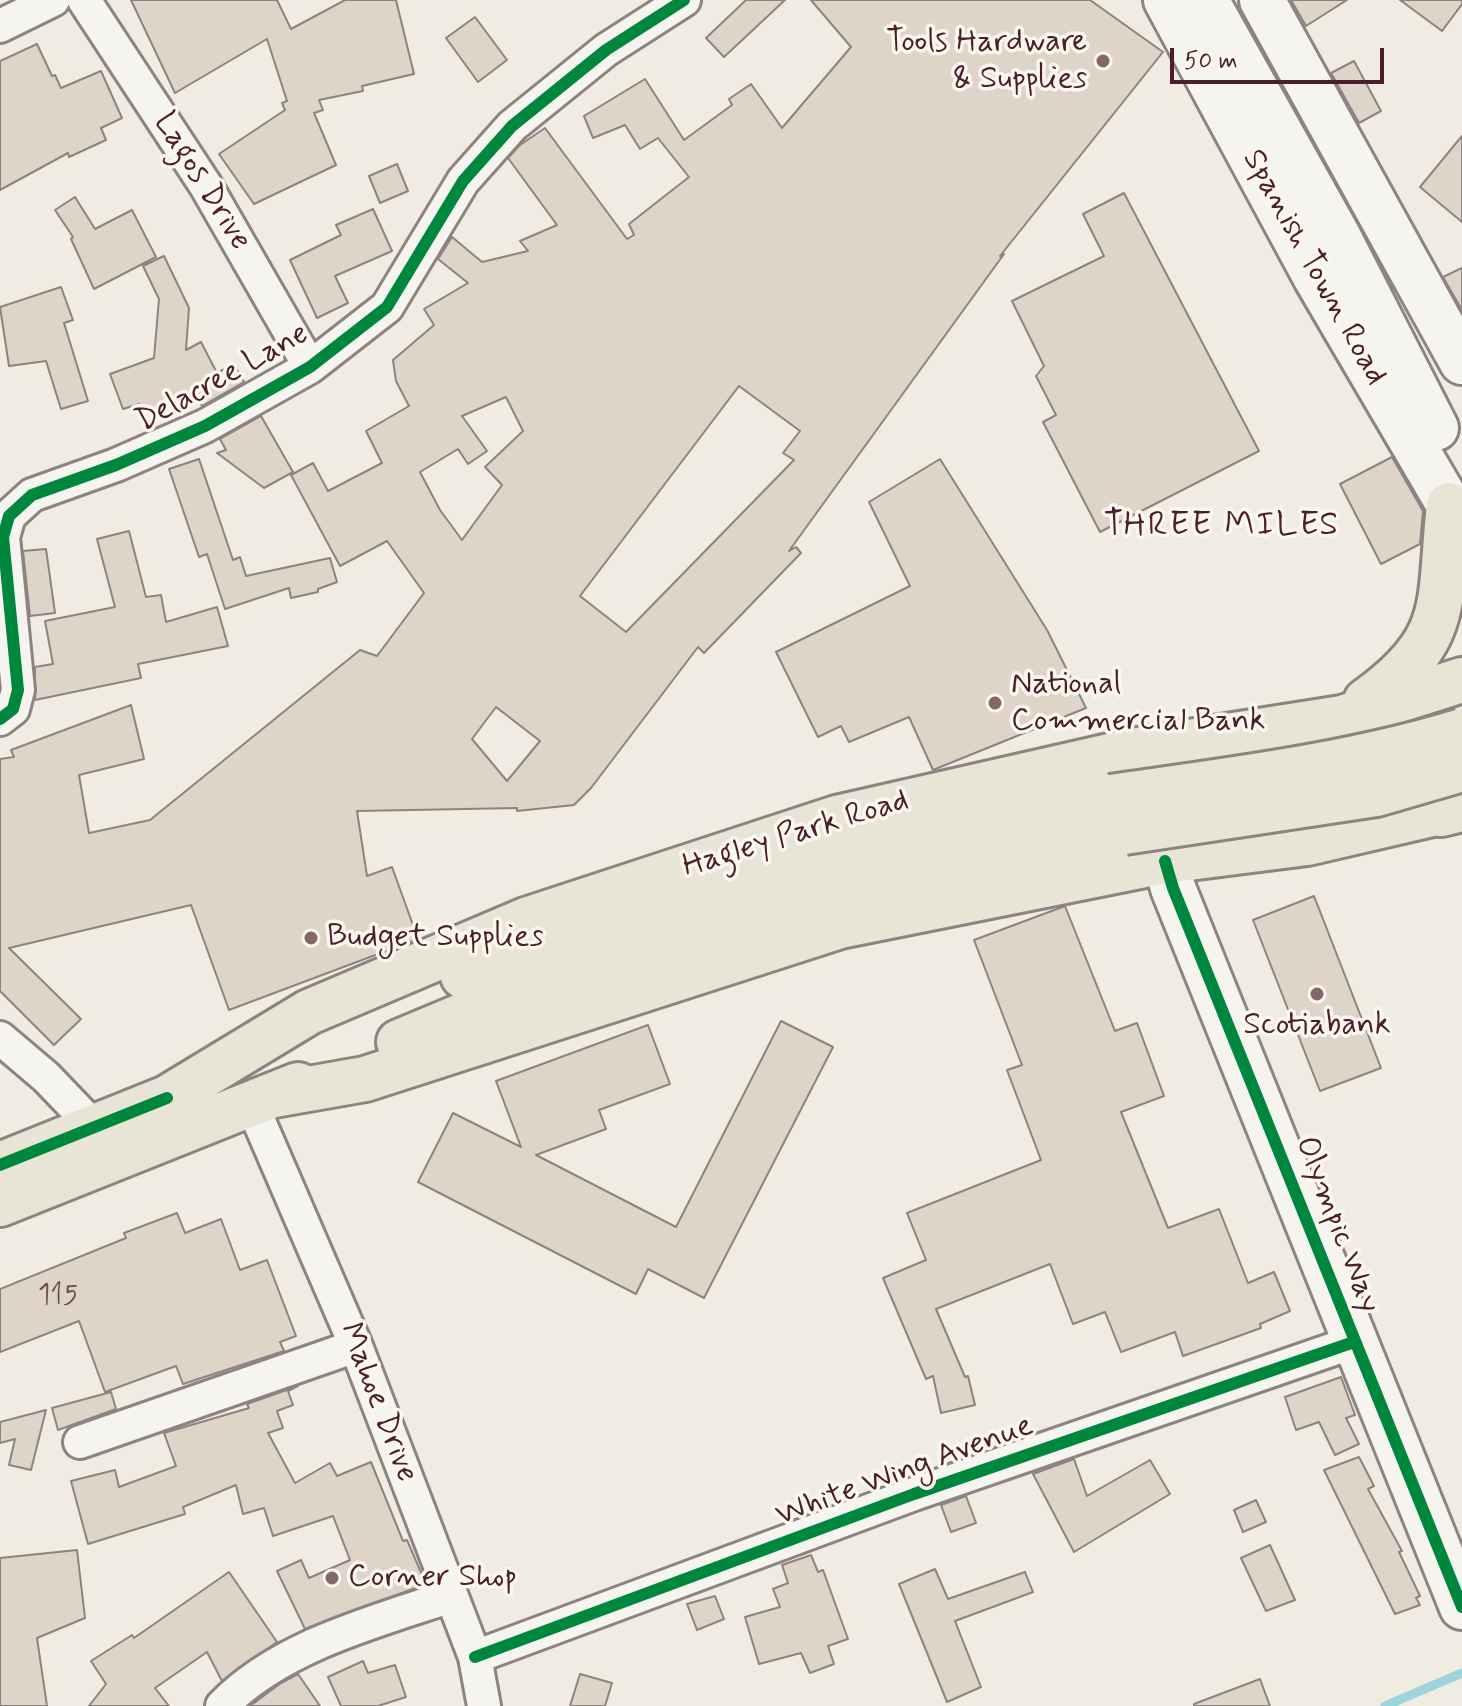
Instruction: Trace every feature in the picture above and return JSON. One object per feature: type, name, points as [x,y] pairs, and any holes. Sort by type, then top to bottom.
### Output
[{"type":"main road","name":"Spanish Town Road","points":[[1166,0],[1316,278],[1458,507]]},
{"type":"main road","name":"Spanish Town Road","points":[[1206,0],[1462,421]]},
{"type":"main road","name":"Spanish Town Road","points":[[1241,0],[1348,232],[1458,507]]},
{"type":"main road","points":[[1262,0],[1462,362]]},
{"type":"main road","points":[[1165,861],[1186,794],[1223,763],[1342,718],[1397,677],[1429,641],[1439,614],[1458,507]]},
{"type":"main road","name":"Hagley Park Road","points":[[167,1098],[309,1012],[512,926],[837,818],[1132,751],[1342,718],[1462,680]]},
{"type":"main road","name":"Hagley Park Road","points":[[0,1204],[263,1100],[502,999],[813,899],[1117,814],[1409,747],[1462,731]]},
{"type":"main road","name":"Hagley Park Road","points":[[0,1165],[473,972],[785,867],[1117,814],[1376,794],[1462,769]]},
{"type":"main road","name":"Hagley Park Road","points":[[263,1100],[365,1079],[840,926],[1165,861],[1307,843],[1455,810]]},
{"type":"main road","name":"Olympic Way","points":[[1165,861],[1173,888],[1462,1607]]},
{"type":"street","points":[[0,26],[53,0]]},
{"type":"street","name":"Lagos Drive","points":[[84,0],[206,186],[310,367]]},
{"type":"street","name":"Delacree Lane","points":[[0,719],[13,709],[18,690],[3,537],[9,516],[18,504],[44,488],[116,465],[205,426],[310,367],[387,307],[463,181],[512,126],[606,50],[684,0]]},
{"type":"street","points":[[0,1038],[46,1077],[94,1127]]},
{"type":"street","name":"Mahoe Drive","points":[[263,1100],[475,1657],[484,1706]]},
{"type":"street","name":"White Wing Avenue","points":[[475,1657],[914,1494],[1354,1342]]},
{"type":"street","points":[[80,1442],[356,1346]]},
{"type":"street","points":[[223,1704],[317,1642],[451,1596]]},
{"type":"building","points":[[131,0],[277,0],[291,29],[345,0],[396,0],[414,74],[362,86],[363,91],[319,100],[323,110],[314,113],[336,165],[254,204],[219,154],[285,110],[282,103],[287,101],[267,39],[175,93]]},
{"type":"building","points":[[746,0],[785,0],[724,57],[706,38]]},
{"type":"building","points":[[811,0],[1090,0],[1163,52],[1000,256],[1004,254],[789,551],[796,547],[801,553],[704,653],[698,647],[591,788],[574,805],[517,811],[517,808],[357,811],[367,876],[392,867],[418,939],[229,1010],[191,905],[9,948],[81,1019],[54,1045],[0,991],[0,759],[14,757],[11,750],[131,705],[144,759],[79,775],[89,833],[150,820],[360,650],[377,656],[424,593],[387,541],[340,566],[291,475],[313,463],[328,491],[382,463],[366,431],[409,406],[396,381],[393,360],[434,325],[424,309],[468,283],[438,259],[452,237],[482,262],[528,251],[520,241],[557,225],[508,158],[520,145],[545,128],[627,239],[634,235],[629,224],[689,177],[658,138],[640,149],[625,125],[593,138],[584,116],[645,79],[684,140],[732,105],[729,99],[751,84],[782,128],[851,47]],"holes":[[[739,386],[800,431],[783,453],[794,460],[626,632],[580,596]],[[506,397],[523,431],[485,467],[502,485],[462,540],[440,510],[420,472],[458,449],[468,464],[487,451],[462,416]],[[496,707],[540,741],[507,781],[472,739]]]},
{"type":"building","points":[[1291,0],[1347,0],[1306,26]]},
{"type":"building","points":[[1400,0],[1462,0],[1462,4],[1442,31]]},
{"type":"building","points":[[475,17],[507,60],[478,82],[446,38]]},
{"type":"building","points":[[37,44],[61,88],[101,71],[122,118],[101,128],[106,140],[69,157],[68,153],[0,190],[0,61]]},
{"type":"building","points":[[1354,61],[1381,111],[1359,123],[1331,73]]},
{"type":"building","points":[[1462,136],[1462,222],[1420,187]]},
{"type":"building","points":[[397,164],[408,191],[380,203],[369,176]]},
{"type":"building","points":[[1124,193],[1259,451],[1100,532],[1043,422],[1056,415],[1036,376],[1044,366],[1012,301],[1104,256],[1083,214]]},
{"type":"building","points":[[75,197],[95,229],[132,210],[156,257],[94,289],[71,239],[73,237],[55,210]]},
{"type":"building","points":[[373,209],[392,251],[335,276],[348,303],[317,318],[290,260],[341,235],[336,225]]},
{"type":"building","points":[[164,256],[189,308],[186,350],[201,342],[217,373],[234,364],[244,382],[202,406],[198,398],[178,409],[175,403],[141,412],[139,404],[123,409],[110,374],[154,358],[159,299],[143,266]]},
{"type":"building","points":[[1462,268],[1462,310],[1443,277]]},
{"type":"building","points":[[61,287],[73,320],[64,323],[88,401],[61,409],[46,361],[9,366],[0,307]]},
{"type":"building","points":[[261,416],[293,472],[264,488],[217,453],[226,450],[220,439]]},
{"type":"building","points":[[1392,457],[1423,511],[1420,544],[1381,564],[1340,484]]},
{"type":"building","points":[[199,459],[233,560],[240,557],[246,576],[330,558],[337,582],[318,589],[318,592],[291,598],[289,588],[225,609],[207,554],[199,557],[169,469]]},
{"type":"building","points":[[940,459],[1047,630],[1086,708],[933,770],[909,717],[849,742],[841,726],[818,737],[776,652],[910,586],[869,502]]},
{"type":"building","points":[[129,531],[146,597],[161,595],[166,622],[217,607],[228,646],[138,664],[141,678],[35,700],[35,667],[53,664],[45,621],[115,607],[97,539]]},
{"type":"building","points":[[46,549],[55,613],[30,616],[23,551]]},
{"type":"building","name":"Scotiabank","points":[[1314,896],[1381,1068],[1320,1091],[1253,920]]},
{"type":"building","points":[[1065,906],[1115,1031],[1137,1023],[1164,1096],[1121,1112],[1168,1228],[1219,1209],[1248,1283],[1274,1272],[1290,1311],[1260,1324],[1261,1328],[1183,1356],[1175,1332],[1121,1352],[1105,1312],[1073,1324],[1050,1264],[936,1309],[965,1377],[968,1376],[975,1405],[941,1413],[933,1376],[926,1379],[883,1278],[926,1260],[907,1213],[1041,1160],[1007,1070],[1022,1065],[974,940]]},
{"type":"building","points":[[781,1021],[833,1047],[704,1298],[648,1269],[636,1294],[418,1182],[453,1113],[521,1147],[496,1081],[648,1025],[670,1084],[599,1110],[606,1129],[536,1155],[676,1227]]},
{"type":"building","points":[[177,1213],[185,1233],[221,1219],[240,1270],[267,1260],[296,1336],[280,1342],[284,1351],[183,1384],[176,1366],[105,1392],[79,1321],[0,1352],[0,1289],[126,1238],[124,1233]]},
{"type":"building","points":[[1341,1377],[1355,1415],[1346,1418],[1359,1444],[1335,1455],[1319,1422],[1296,1430],[1285,1397]]},
{"type":"building","points":[[298,1386],[288,1391],[293,1405],[277,1411],[283,1428],[268,1433],[295,1483],[330,1463],[337,1476],[371,1462],[403,1541],[407,1540],[426,1584],[305,1629],[277,1571],[301,1560],[309,1578],[350,1560],[333,1516],[273,1536],[264,1508],[243,1514],[236,1485],[183,1507],[185,1514],[88,1544],[71,1481],[115,1470],[119,1487],[176,1466],[164,1433],[249,1408],[247,1404]]},
{"type":"building","points":[[111,1392],[116,1409],[58,1430],[52,1408]]},
{"type":"building","points":[[46,1410],[31,1470],[9,1465],[15,1439],[0,1443],[0,1422]]},
{"type":"building","points":[[1359,1457],[1374,1486],[1368,1489],[1402,1551],[1399,1552],[1420,1596],[1416,1598],[1420,1605],[1395,1614],[1324,1470]]},
{"type":"building","points":[[1074,1459],[1087,1496],[1150,1460],[1170,1494],[1074,1552],[1033,1474]]},
{"type":"building","points":[[966,1496],[976,1523],[951,1532],[941,1505]]},
{"type":"building","points":[[1256,1500],[1266,1522],[1243,1532],[1234,1510]]},
{"type":"building","points":[[1270,1545],[1295,1600],[1266,1611],[1241,1558]]},
{"type":"building","points":[[77,1550],[85,1618],[37,1638],[47,1706],[0,1706],[0,1558]]},
{"type":"building","points":[[811,1555],[818,1572],[823,1570],[848,1639],[828,1646],[834,1664],[810,1673],[801,1653],[759,1664],[745,1617],[780,1607],[773,1589],[788,1583],[782,1565]]},
{"type":"building","points":[[935,1569],[948,1599],[1025,1572],[1033,1592],[955,1621],[981,1687],[947,1702],[899,1584]]},
{"type":"building","points":[[229,1572],[277,1642],[222,1681],[207,1652],[155,1688],[169,1706],[89,1706],[106,1684],[91,1661],[132,1635],[134,1638]]},
{"type":"building","points":[[715,1596],[724,1619],[697,1630],[687,1604]]},
{"type":"building","points":[[363,1661],[368,1673],[395,1665],[406,1697],[378,1706],[341,1706],[328,1677]]},
{"type":"building","points":[[298,1674],[320,1706],[250,1706],[281,1683]]},
{"type":"building","points":[[580,1674],[612,1683],[605,1706],[570,1706]]},
{"type":"building","points":[[1260,1679],[1270,1706],[1194,1706],[1194,1704]]},
{"type":"waterway","points":[[1385,1706],[1462,1673]]},
{"type":"cycle path","points":[[0,719],[13,709],[18,690],[3,537],[9,516],[32,495],[116,465],[205,426],[310,367],[387,307],[463,181],[512,126],[606,50],[684,0]]},
{"type":"cycle path","points":[[1165,861],[1173,888],[1462,1607]]},
{"type":"cycle path","points":[[0,1165],[167,1098]]},
{"type":"cycle path","points":[[475,1657],[914,1494],[1354,1342]]},
{"type":"place","name":"Tools Hardware & Supplies","points":[[1103,61]]},
{"type":"place","name":"National Commercial Bank","points":[[995,703]]},
{"type":"place","name":"Budget Supplies","points":[[311,938]]},
{"type":"place","name":"Scotiabank","points":[[1317,994]]},
{"type":"place","name":"Corner Shop","points":[[332,1578]]},
{"type":"district","name":"THREE MILES","points":[[1222,527]]}]
